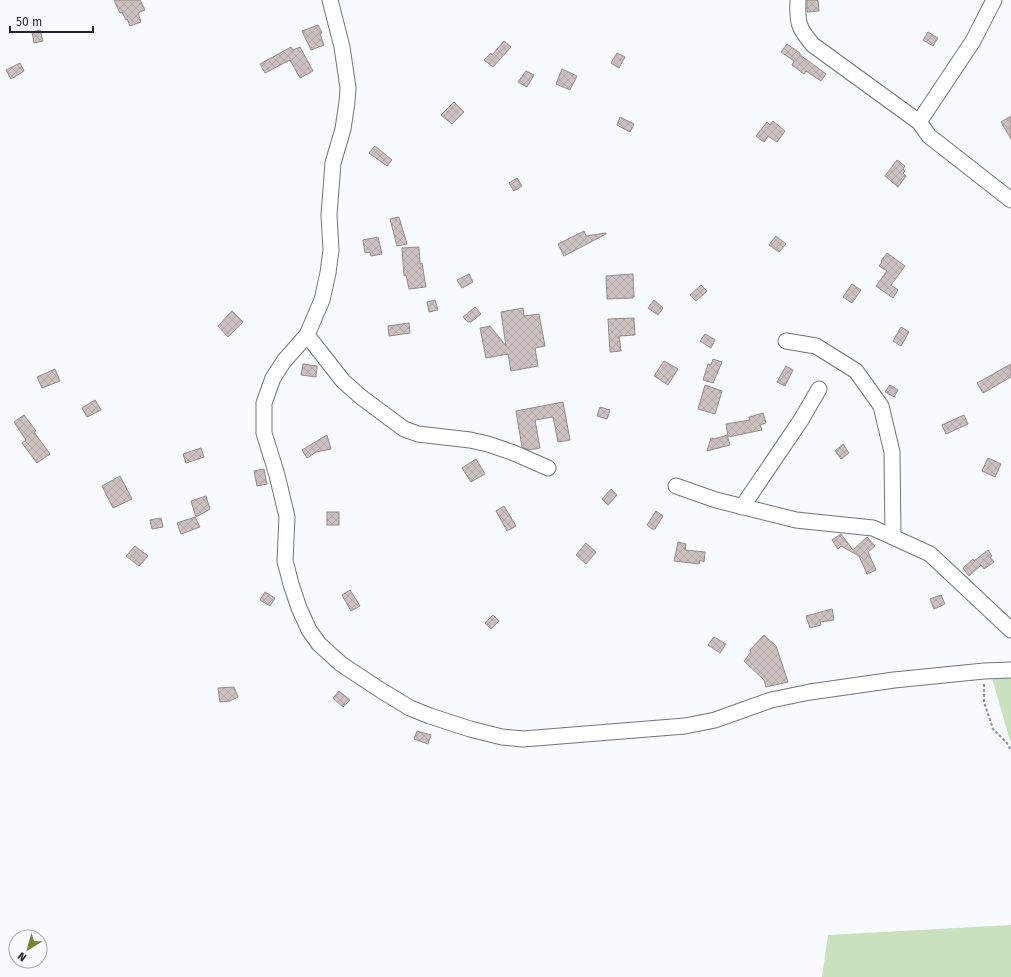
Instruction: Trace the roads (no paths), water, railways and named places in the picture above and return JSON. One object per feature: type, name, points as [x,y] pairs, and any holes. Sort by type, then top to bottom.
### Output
[{"type":"street","points":[[330,0],[342,47],[348,81],[348,102],[343,129],[333,163],[329,215],[331,250],[328,272],[322,300],[307,335],[284,361],[273,378],[264,403],[264,433],[277,474],[287,517],[285,561],[299,608],[309,630],[319,644],[341,664],[410,708],[470,729],[502,737],[522,740],[685,726],[715,720],[771,700],[810,692],[894,680],[984,671],[1011,670]]},
{"type":"street","points":[[798,0],[797,20],[804,35],[813,45],[919,122],[929,136],[1011,200]]},
{"type":"street","points":[[919,122],[973,41],[991,3],[994,0]]},
{"type":"street","points":[[307,335],[343,381],[404,429],[418,434],[470,440],[488,444],[514,453],[548,468]]},
{"type":"street","points":[[786,341],[816,346],[856,371],[881,406],[892,452],[893,537]]},
{"type":"street","points":[[742,507],[801,420],[819,389]]},
{"type":"street","points":[[676,486],[716,500],[796,520],[873,528],[930,554],[1011,630]]}]
